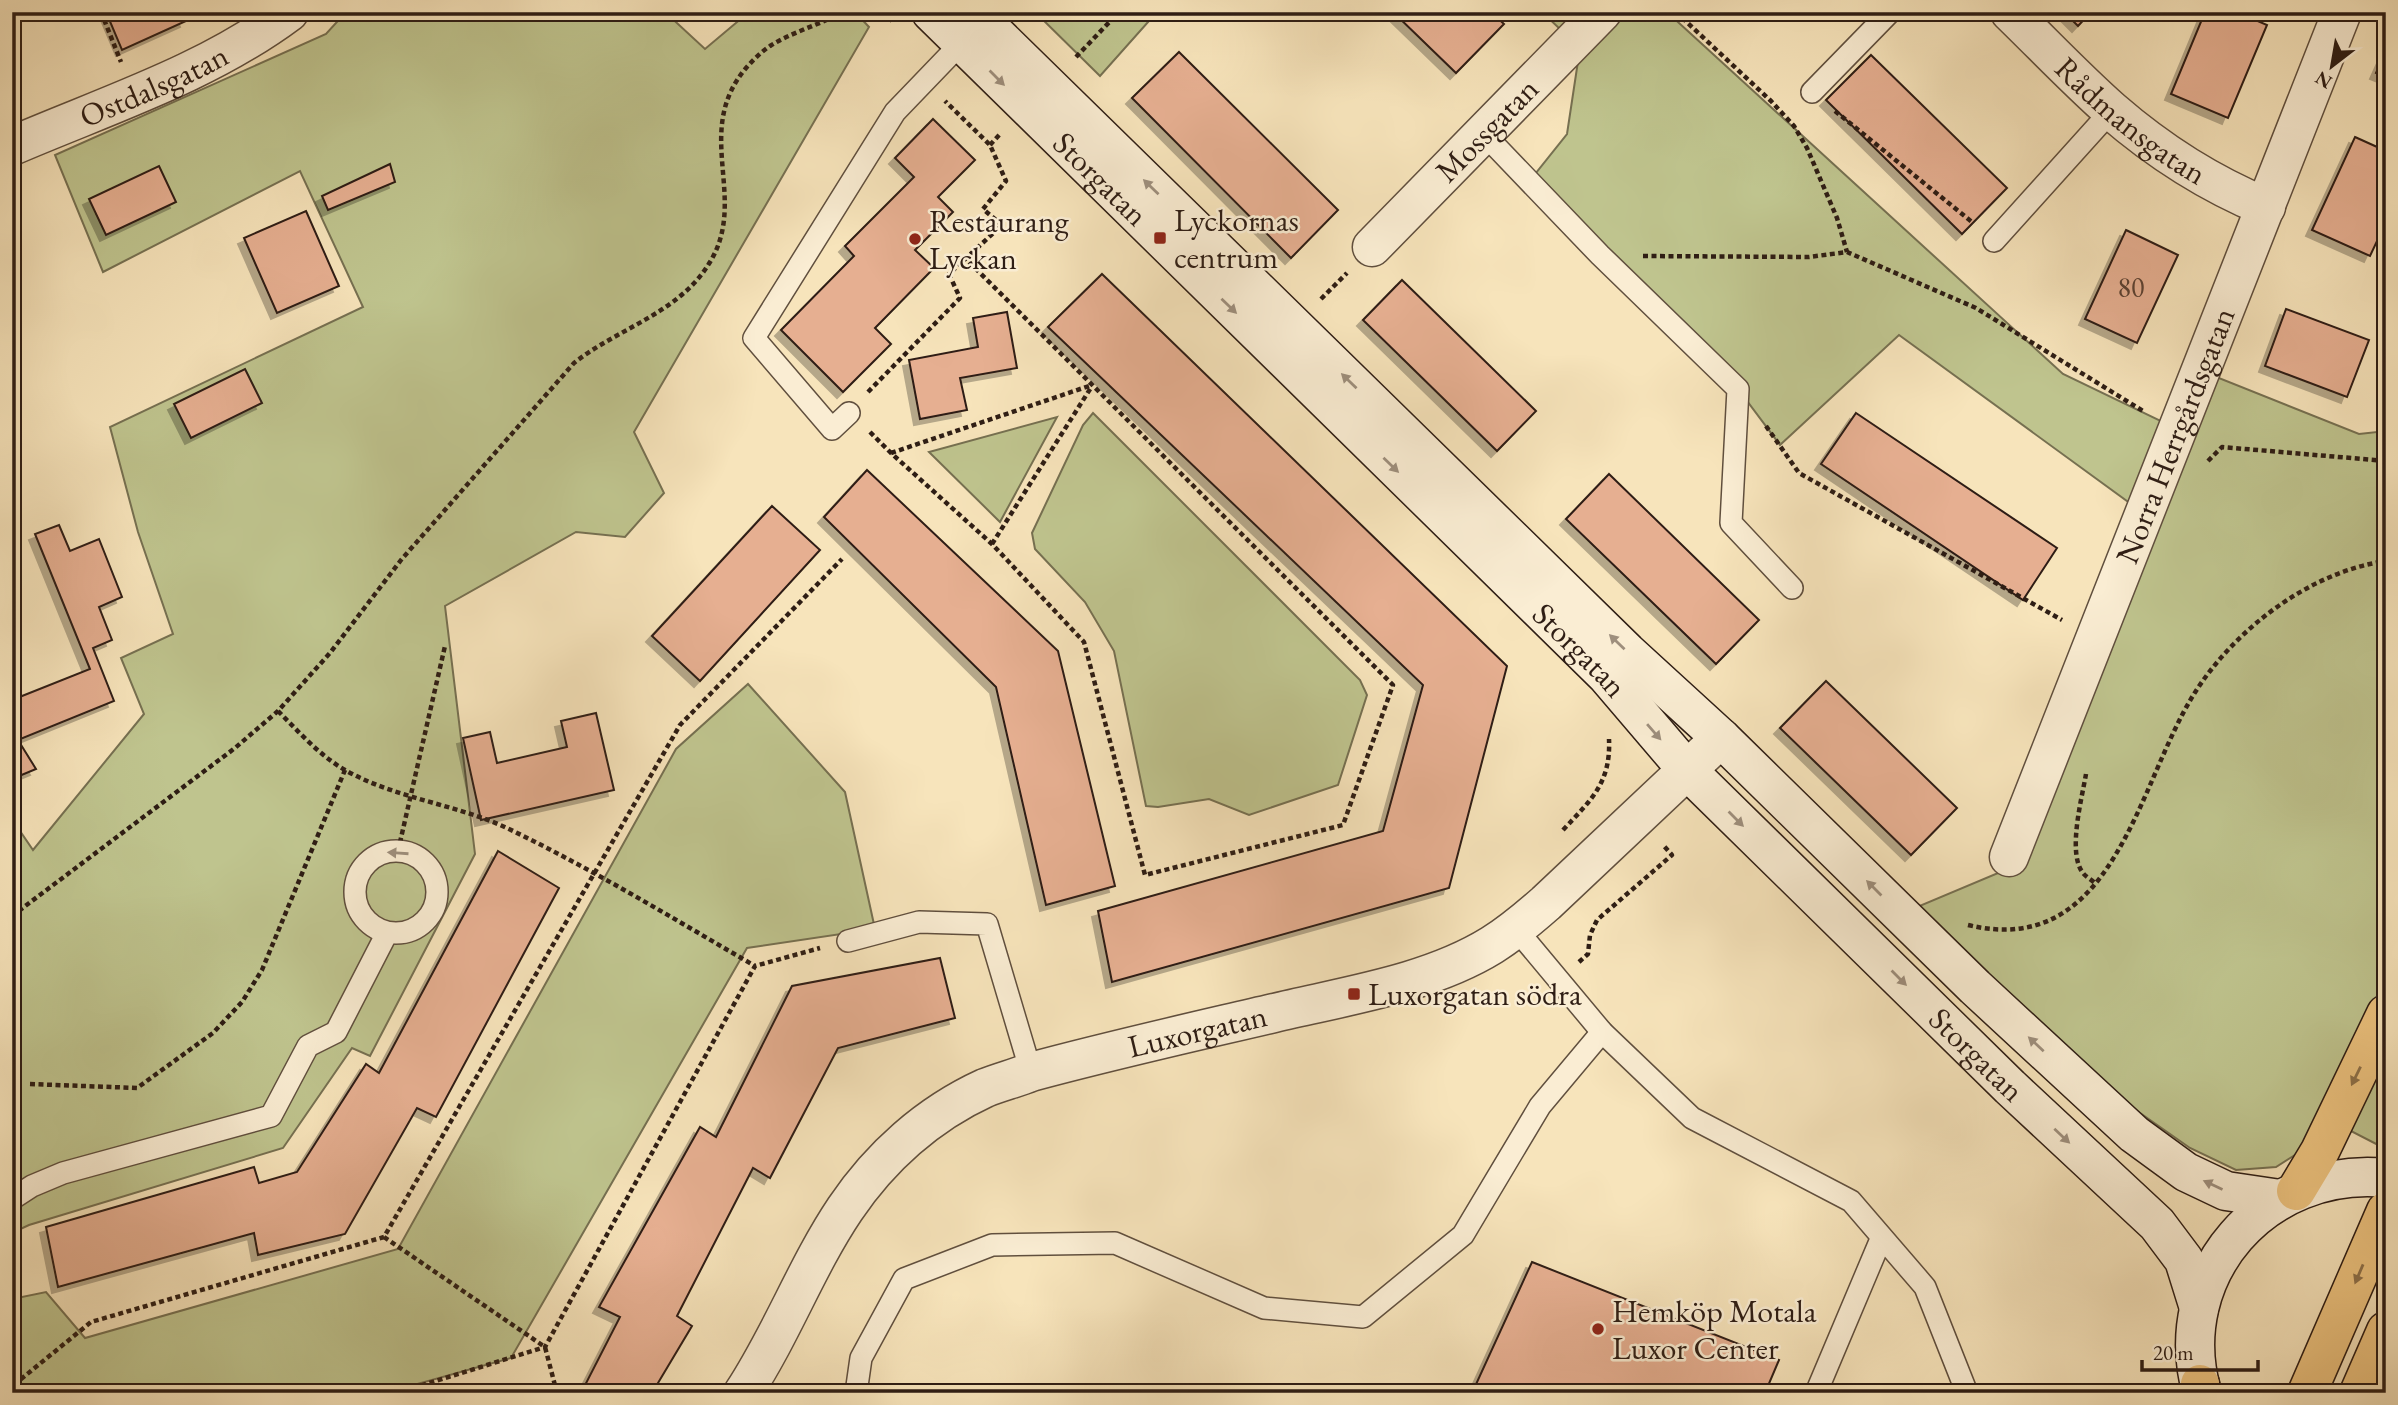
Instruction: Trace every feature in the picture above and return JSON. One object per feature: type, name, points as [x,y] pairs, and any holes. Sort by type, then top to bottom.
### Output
[{"type":"highway","points":[[2302,1190],[2386,1014]]},
{"type":"highway","points":[[2307,1393],[2386,1211]]},
{"type":"highway","points":[[2359,1393],[2386,1331]]},
{"type":"main road","name":"Ostdalsgatan","points":[[12,146],[189,73],[289,12]]},
{"type":"main road","name":"Storgatan","points":[[931,12],[972,25],[1617,642],[1721,738],[1975,987],[2134,1134],[2186,1172],[2226,1191],[2302,1190],[2366,1177],[2386,1178]]},
{"type":"main road","name":"Mossgatan","points":[[1372,247],[1602,12]]},
{"type":"main road","name":"Rådmansgatan","points":[[2010,12],[2112,110],[2190,169],[2231,192],[2266,207]]},
{"type":"main road","name":"Norra Herrgårdsgatan","points":[[2009,857],[2342,12]]},
{"type":"main road","name":"Storgatan","points":[[972,25],[1606,675],[1688,771],[2010,1087],[2157,1224],[2184,1260],[2199,1308]]},
{"type":"main road","name":"Luxorgatan","points":[[743,1393],[844,1211],[870,1175],[901,1142],[941,1112],[986,1088],[1031,1072],[1420,977],[1459,962],[1516,929],[1721,738]]},
{"type":"main road","points":[[2200,1390],[2195,1346],[2199,1308],[2210,1275],[2228,1245],[2252,1219],[2302,1190]]},
{"type":"lane","points":[[1812,92],[1890,12]]},
{"type":"lane","points":[[849,413],[832,429],[754,338],[895,112],[925,82],[972,25]]},
{"type":"lane","points":[[1994,241],[2112,110]]},
{"type":"lane","points":[[1483,134],[1600,255],[1738,389],[1731,523],[1792,588]]},
{"type":"lane","points":[[398,851],[423,861],[432,872],[437,885],[433,911],[425,922],[414,930],[400,934],[374,928],[364,919],[354,894],[356,880],[362,868],[372,858],[385,852],[398,851]]},
{"type":"lane","points":[[848,941],[919,922],[986,924],[1031,1072]]},
{"type":"lane","points":[[1516,929],[1602,1032],[1692,1118],[1851,1201],[1925,1287],[1967,1393]]},
{"type":"lane","points":[[12,1199],[32,1186],[63,1173],[271,1116],[308,1046],[336,1032],[387,933]]},
{"type":"lane","points":[[856,1393],[861,1358],[904,1279],[992,1245],[1115,1243],[1264,1308],[1363,1317],[1463,1235],[1540,1106],[1602,1032]]},
{"type":"lane","points":[[1816,1393],[1881,1239]]},
{"type":"path","points":[[101,12],[134,95]]},
{"type":"path","points":[[12,916],[214,765],[278,711],[330,653],[401,560],[574,363],[594,347],[670,304],[692,286],[709,265],[718,247],[724,224],[720,130],[722,111],[730,91],[754,60],[769,47],[843,12]]},
{"type":"path","points":[[1075,58],[1119,12]]},
{"type":"path","points":[[1676,12],[1794,126],[1807,148],[1837,218],[1847,252]]},
{"type":"path","points":[[925,82],[990,145],[1006,181],[983,209],[1002,225],[965,258],[948,274],[960,298],[849,413],[992,544],[1084,642],[1145,875],[1343,825],[1393,685],[965,258]]},
{"type":"path","points":[[1812,92],[1994,241]]},
{"type":"path","points":[[1600,255],[1796,257],[1847,252],[1976,309],[2159,421],[2222,447],[2386,461]]},
{"type":"path","points":[[891,453],[1093,385]]},
{"type":"path","points":[[992,544],[1093,385]]},
{"type":"path","points":[[1738,389],[1799,473],[2096,639]]},
{"type":"path","points":[[2201,470],[2222,447]]},
{"type":"path","points":[[18,1393],[13,1382],[91,1322],[384,1237],[680,725],[842,559]]},
{"type":"path","points":[[398,851],[445,646]]},
{"type":"path","points":[[278,711],[317,750],[345,770],[379,786],[484,817],[593,873],[755,966],[848,941]]},
{"type":"path","points":[[2087,768],[2076,846],[2077,859],[2082,873],[2096,884]]},
{"type":"path","points":[[30,1084],[137,1088],[213,1033],[242,1002],[262,970],[345,770]]},
{"type":"path","points":[[397,1393],[545,1347],[755,966]]},
{"type":"path","points":[[384,1237],[545,1347],[558,1393]]},
{"type":"green space","points":[[346,12],[665,12],[705,49],[749,12],[855,12],[869,27],[634,432],[664,493],[625,537],[576,532],[445,606],[475,854],[370,1056],[352,1048],[283,1148],[29,1225],[12,1233],[12,834],[20,831],[33,850],[144,714],[121,658],[173,634],[138,532],[110,427],[363,307],[300,171],[103,272],[55,155],[326,34]]},
{"type":"green space","points":[[1035,12],[1157,12],[1100,76]]},
{"type":"green space","points":[[1542,12],[1667,12],[2063,374],[2175,428],[2199,370],[2359,434],[2386,431],[2386,1149],[2322,1116],[2306,1148],[2276,1167],[2236,1170],[2190,1148],[2113,1094],[1917,907],[2022,863],[2142,512],[1899,335],[1780,445],[1738,389],[1536,173],[1567,134],[1580,48]]},
{"type":"green space","points":[[1093,413],[1360,680],[1367,695],[1338,785],[1249,815],[1209,799],[1158,807],[1146,806],[1114,651],[1085,602],[1035,549],[1032,533],[1083,425]]},
{"type":"green space","points":[[1057,417],[1000,522],[929,452]]},
{"type":"green space","points":[[748,684],[845,792],[875,929],[747,948],[511,1358],[385,1393],[19,1393],[12,1381],[12,1299],[46,1292],[85,1338],[398,1249],[676,749]]},
{"type":"building","points":[[106,12],[182,12],[186,21],[122,50]]},
{"type":"building","points":[[1393,12],[1491,12],[1504,24],[1456,73]]},
{"type":"building","points":[[2064,12],[2091,12],[2078,26]]},
{"type":"building","points":[[2205,12],[2237,12],[2267,25],[2228,118],[2171,94]]},
{"type":"building","points":[[2386,51],[2386,77],[2376,73]]},
{"type":"building","points":[[1179,52],[1338,210],[1291,258],[1132,98]]},
{"type":"building","points":[[1871,55],[2007,188],[1962,234],[1826,100]]},
{"type":"building","points":[[933,119],[975,160],[938,197],[953,212],[915,250],[934,268],[875,328],[891,344],[843,392],[781,330],[854,256],[845,246],[914,177],[895,158]]},
{"type":"building","points":[[2355,137],[2386,151],[2386,222],[2370,256],[2312,230]]},
{"type":"building","points":[[390,164],[395,182],[328,210],[322,196]]},
{"type":"building","points":[[159,166],[176,202],[106,235],[89,199]]},
{"type":"building","points":[[306,211],[339,286],[277,313],[244,238]]},
{"type":"building","points":[[2126,230],[2178,255],[2137,343],[2085,319]]},
{"type":"building","points":[[1102,274],[1507,666],[1449,888],[1112,982],[1098,911],[1383,831],[1423,685],[1048,327]]},
{"type":"building","points":[[1402,280],[1536,411],[1497,451],[1363,320]]},
{"type":"building","points":[[2286,309],[2369,340],[2347,397],[2265,366]]},
{"type":"building","points":[[1007,312],[1017,368],[960,378],[967,410],[920,419],[909,360],[978,347],[973,318]]},
{"type":"building","points":[[245,369],[262,403],[191,438],[174,404]]},
{"type":"building","points":[[1856,413],[2057,548],[2023,600],[1821,464]]},
{"type":"building","points":[[867,470],[1058,651],[1115,886],[1046,905],[996,687],[824,517]]},
{"type":"building","points":[[1609,474],[1759,620],[1716,664],[1566,519]]},
{"type":"building","points":[[772,506],[820,550],[700,681],[652,636]]},
{"type":"building","points":[[59,525],[70,551],[99,539],[122,597],[99,607],[112,640],[93,648],[114,701],[18,740],[12,726],[12,700],[90,669],[35,534]]},
{"type":"building","points":[[1826,681],[1957,808],[1911,855],[1780,728]]},
{"type":"building","points":[[596,713],[614,790],[481,820],[463,738],[490,732],[497,763],[567,747],[561,721]]},
{"type":"building","points":[[18,740],[36,769],[12,779],[12,742]]},
{"type":"building","points":[[498,851],[559,888],[436,1117],[417,1108],[345,1234],[258,1255],[254,1233],[58,1287],[46,1227],[254,1167],[259,1183],[297,1172],[366,1064],[379,1073]]},
{"type":"building","points":[[940,958],[955,1018],[838,1048],[770,1178],[753,1168],[677,1316],[692,1326],[652,1393],[581,1393],[620,1317],[599,1307],[700,1127],[716,1137],[792,986]]},
{"type":"building","points":[[1532,1262],[1779,1360],[1765,1393],[1472,1393]]},
{"type":"place","name":"Lyckornas centrum","points":[[1160,238]]},
{"type":"place","name":"Restaurang Lyckan","points":[[915,239]]},
{"type":"place","name":"Luxorgatan södra","points":[[1354,994]]},
{"type":"place","name":"Hemköp Motala Luxor Center","points":[[1598,1329]]}]
